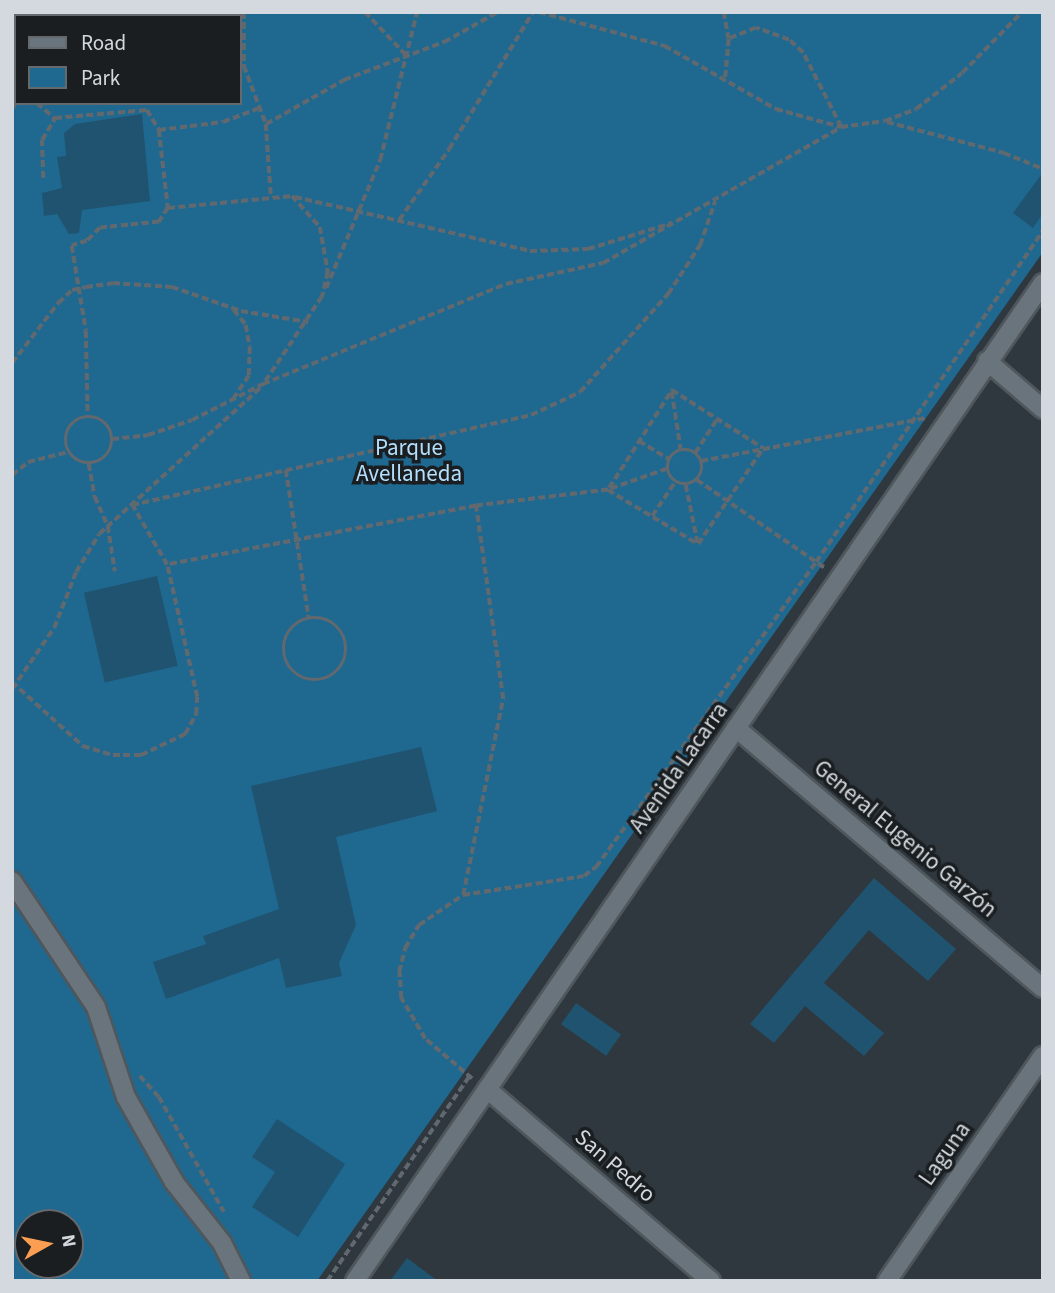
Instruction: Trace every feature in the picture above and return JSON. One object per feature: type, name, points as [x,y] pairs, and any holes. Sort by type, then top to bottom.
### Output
[{"type":"street","name":"Avenida Lacarra","points":[[355,1281],[1043,283]]},
{"type":"street","points":[[988,361],[1043,409]]},
{"type":"street","name":"General Eugenio Garzón","points":[[736,728],[1043,988]]},
{"type":"street","points":[[12,881],[96,1007],[126,1097],[174,1182],[222,1243],[241,1281]]},
{"type":"street","name":"Laguna","points":[[887,1281],[1043,1056]]},
{"type":"street","name":"San Pedro","points":[[487,1088],[711,1281]]},
{"type":"path","points":[[244,12],[244,66],[266,124],[271,196]]},
{"type":"path","points":[[365,12],[407,56]]},
{"type":"path","points":[[132,505],[167,565],[197,697],[196,714],[185,734],[141,755],[113,755],[83,746],[13,686],[54,628],[76,572],[108,526],[263,384],[308,322],[360,214],[380,160],[417,12]]},
{"type":"path","points":[[266,124],[344,80],[407,56],[498,12]]},
{"type":"path","points":[[399,220],[449,149],[533,12]]},
{"type":"path","points":[[539,12],[665,46],[776,109],[841,127]]},
{"type":"path","points":[[723,12],[729,39],[725,82]]},
{"type":"path","points":[[112,439],[171,428],[263,384],[506,284],[603,263],[841,127],[885,121],[916,109],[962,73],[1022,12]]},
{"type":"path","points":[[729,39],[757,28],[789,40],[803,53],[841,127]]},
{"type":"path","points":[[39,105],[55,118],[147,110],[159,130],[168,208],[159,222],[100,228],[87,242],[72,246],[86,331],[88,416]]},
{"type":"path","points":[[159,130],[223,122],[259,108]]},
{"type":"path","points":[[43,178],[42,140],[55,118]]},
{"type":"path","points":[[885,121],[1004,153],[1043,169]]},
{"type":"path","points":[[168,208],[292,196],[360,214],[399,220],[530,251],[588,249],[684,219]]},
{"type":"path","points":[[292,196],[320,227],[327,247],[322,297]]},
{"type":"path","points":[[132,505],[531,415],[580,392],[668,294],[700,245],[715,201]]},
{"type":"path","points":[[487,1088],[425,1039],[401,998],[399,972],[405,948],[419,925],[463,895],[584,876],[596,867],[915,421],[1043,230]]},
{"type":"path","points":[[12,363],[58,303],[78,288],[153,285],[232,308],[308,322]]},
{"type":"path","points":[[232,308],[246,324],[250,347],[248,376],[233,400]]},
{"type":"path","points":[[672,390],[763,449]]},
{"type":"path","points":[[608,490],[672,390]]},
{"type":"path","points":[[672,390],[681,450]]},
{"type":"path","points":[[701,461],[915,421],[954,410]]},
{"type":"path","points":[[68,452],[68,428],[88,416],[100,419],[112,439],[109,452],[89,464]]},
{"type":"path","points":[[695,453],[717,419]]},
{"type":"path","points":[[639,441],[669,459]]},
{"type":"path","points":[[698,544],[763,449]]},
{"type":"path","points":[[681,450],[695,453],[701,461],[697,480],[686,485],[675,482],[667,469],[669,459],[681,450]]},
{"type":"path","points":[[12,475],[28,462],[68,452],[89,464],[95,497],[108,526],[115,571]]},
{"type":"path","points":[[167,565],[476,506],[608,490],[667,469]]},
{"type":"path","points":[[286,470],[309,618]]},
{"type":"path","points":[[697,480],[729,499],[839,578]]},
{"type":"path","points":[[652,516],[675,482]]},
{"type":"path","points":[[686,485],[698,544]]},
{"type":"path","points":[[608,490],[698,544]]},
{"type":"path","points":[[463,895],[503,699],[476,506]]},
{"type":"path","points":[[309,618],[328,621],[345,643],[337,671],[320,680],[299,676],[285,660],[285,638],[290,629],[309,618]]},
{"type":"path","points":[[327,1281],[470,1077]]},
{"type":"green space","name":"Parque Avellaneda","points":[[12,12],[1043,12],[1043,252],[317,1281],[12,1281]]},
{"type":"building","points":[[142,114],[150,201],[82,210],[79,233],[69,234],[57,214],[44,216],[42,193],[62,188],[57,157],[66,156],[64,133],[75,124]]},
{"type":"building","points":[[1043,172],[1043,213],[1033,228],[1013,213]]},
{"type":"building","points":[[157,576],[178,666],[105,683],[84,593]]},
{"type":"building","points":[[421,747],[437,811],[336,837],[356,925],[339,963],[342,976],[286,988],[279,958],[166,999],[153,962],[206,944],[203,936],[279,909],[251,786]]},
{"type":"building","points":[[874,878],[956,949],[928,981],[869,930],[824,983],[884,1033],[864,1056],[805,1006],[774,1043],[750,1024]]},
{"type":"building","points":[[576,1003],[621,1035],[606,1056],[561,1024]]},
{"type":"building","points":[[277,1119],[345,1164],[298,1237],[252,1207],[275,1172],[252,1157]]},
{"type":"building","points":[[407,1258],[438,1281],[390,1281]]}]
